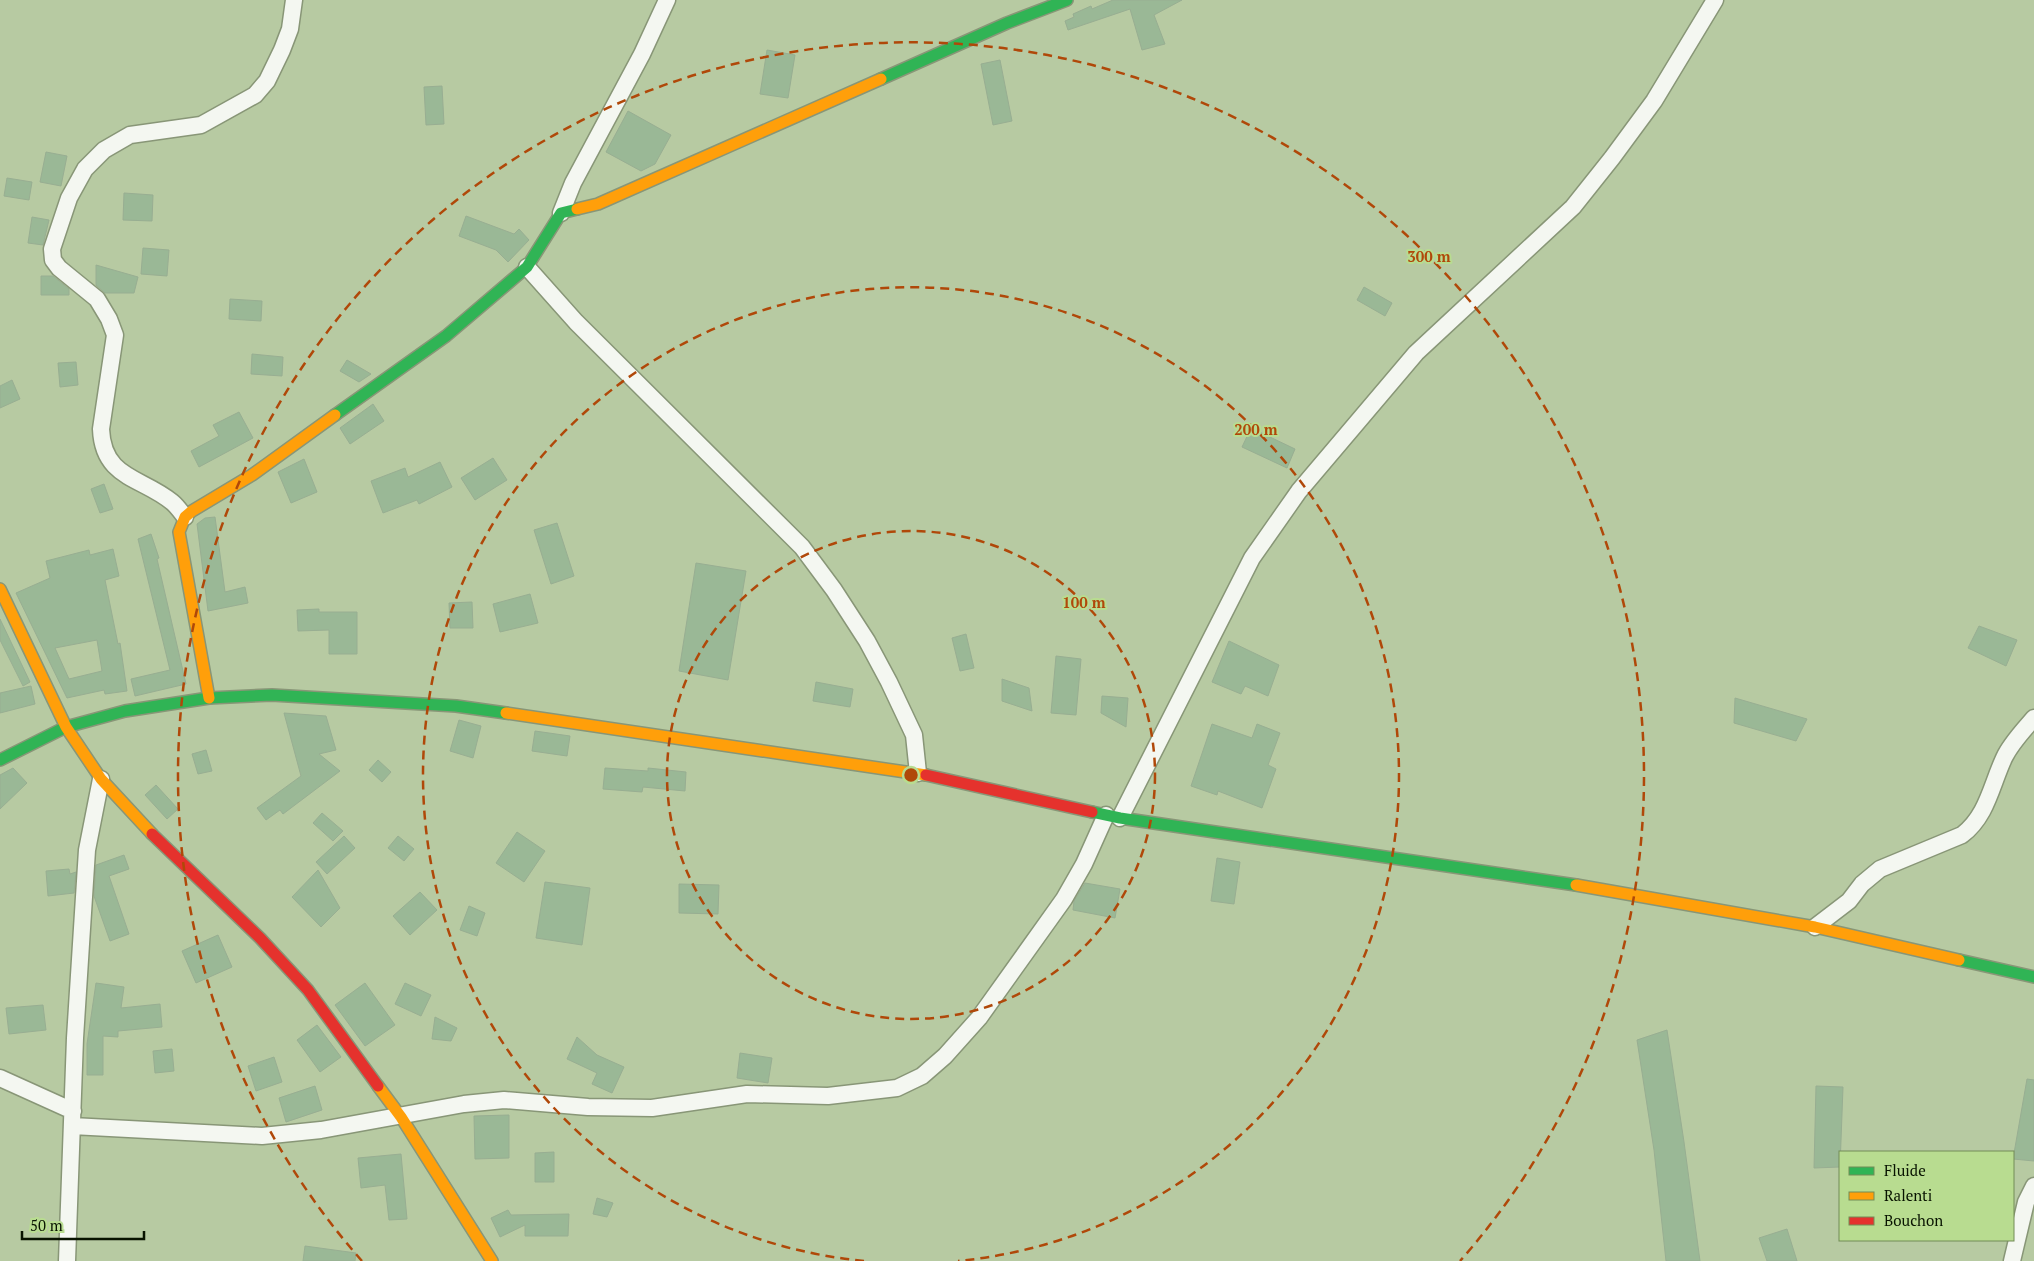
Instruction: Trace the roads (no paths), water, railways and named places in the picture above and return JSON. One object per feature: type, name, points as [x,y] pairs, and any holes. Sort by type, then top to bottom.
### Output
[{"type":"street","points":[[185,516],[173,502],[133,481],[107,457],[101,444],[100,429],[115,335],[109,319],[97,299],[59,268],[53,260],[52,249],[73,190],[85,169],[104,150],[130,135],[202,125],[255,95],[267,82],[282,50],[290,29],[294,0]]},
{"type":"street","points":[[209,698],[179,532],[185,516],[206,500],[252,475],[352,405],[446,336],[527,267],[561,213],[573,183],[642,54],[667,0]]},
{"type":"street","points":[[561,213],[598,204],[1007,23],[1067,0]]},
{"type":"street","points":[[0,1078],[72,1118],[262,1136],[321,1130],[401,1117],[464,1104],[504,1100],[588,1107],[652,1108],[747,1094],[828,1096],[897,1088],[922,1076],[945,1056],[979,1018],[1064,899],[1113,817],[1252,558],[1299,491],[1416,353],[1573,207],[1654,101],[1715,0]]},
{"type":"street","points":[[527,267],[576,322],[802,546],[839,597],[867,641],[889,682],[914,735],[918,773]]},
{"type":"street","points":[[0,589],[66,727],[101,779],[144,826],[260,938],[308,990],[401,1117],[492,1261]]},
{"type":"street","points":[[0,760],[66,727],[125,711],[209,698],[272,695],[456,706],[918,773],[1113,817],[1601,889],[1815,928],[2034,976]]},
{"type":"street","points":[[1815,928],[1849,901],[1862,884],[1880,870],[1962,835],[1970,829],[1981,817],[2008,752],[2034,718]]},
{"type":"street","points":[[67,1261],[72,1118],[88,850],[101,779]]},
{"type":"street","points":[[2012,1261],[2026,1202],[2034,1186]]}]
